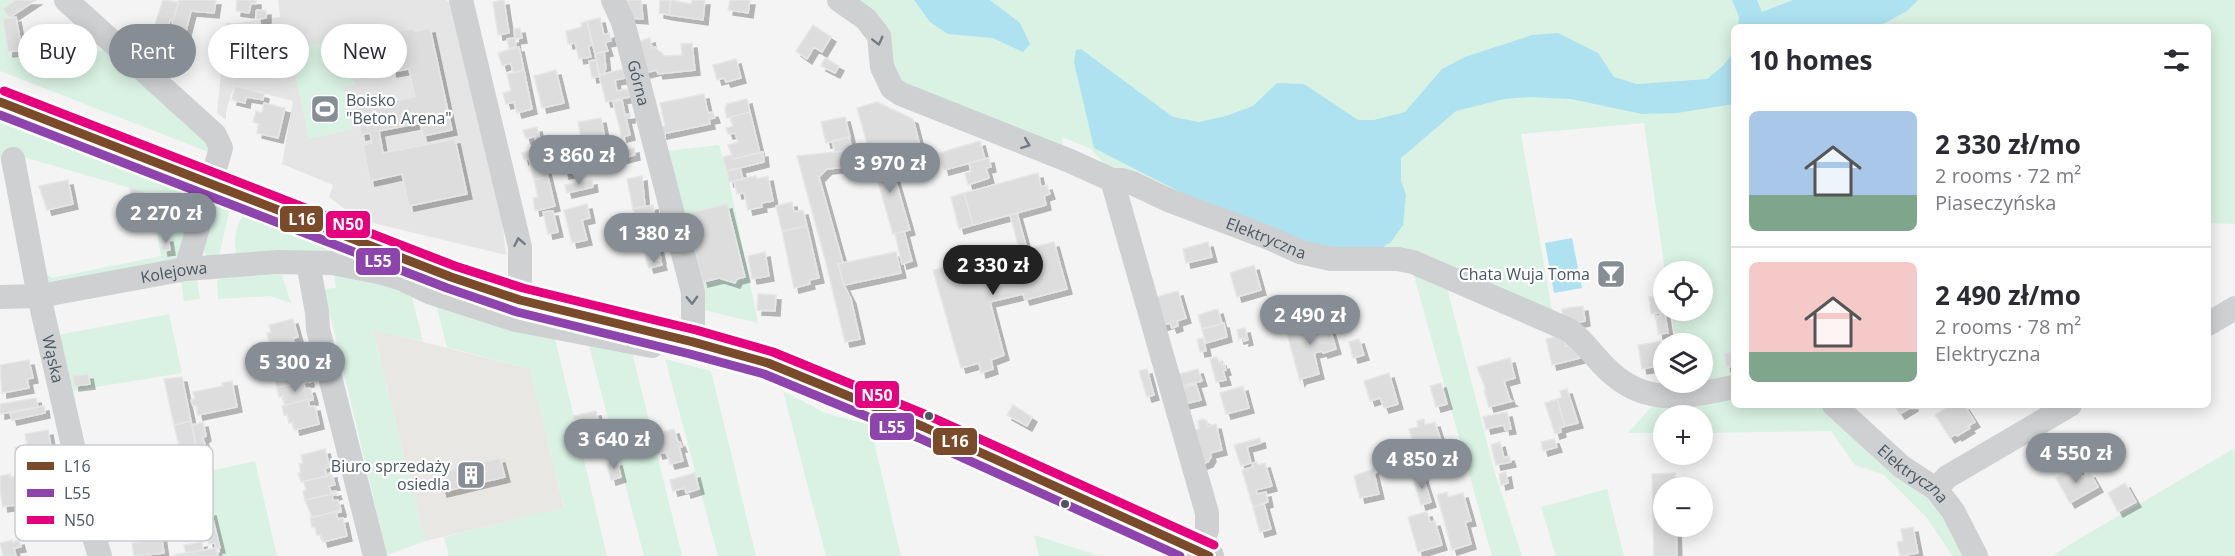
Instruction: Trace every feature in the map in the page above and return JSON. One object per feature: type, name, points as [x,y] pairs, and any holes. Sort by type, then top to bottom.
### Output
[{"type":"main road","points":[[0,102],[451,277],[520,300],[693,342],[768,363],[924,427],[1204,554]]},
{"type":"street","points":[[66,0],[215,135],[221,148],[186,269]]},
{"type":"street","points":[[460,0],[520,248],[520,300]]},
{"type":"street","name":"Górna","points":[[613,0],[623,22],[693,292],[693,342]]},
{"type":"street","name":"Elektryczna","points":[[840,0],[866,19],[879,36],[882,67],[892,87],[901,94],[1112,180],[1134,184],[1168,200],[1317,257],[1398,259],[1413,262],[1569,330],[1583,340],[1606,368],[1631,386],[1657,396],[1682,398],[1731,388]]},
{"type":"street","name":"Wąska","points":[[13,159],[39,296],[73,445]]},
{"type":"street","points":[[1112,180],[1207,513],[1204,554]]},
{"type":"street","name":"Kolejowa","points":[[0,297],[39,296],[186,269],[279,262],[333,263],[383,273],[429,292],[506,317],[663,348],[790,386],[875,418],[996,476]]},
{"type":"street","points":[[308,263],[318,329],[375,556]]},
{"type":"street","points":[[2211,322],[2235,308]]},
{"type":"street","name":"Elektryczna","points":[[1837,408],[1902,467],[1936,489],[1953,511],[1976,556]]},
{"type":"street","points":[[1936,489],[1947,477],[2065,408]]},
{"type":"street","name":"Wąska","points":[[95,541],[100,556]]},
{"type":"shaded area","points":[[278,0],[446,0],[453,5],[502,218],[506,255],[373,223],[347,211],[329,197],[333,185],[282,164],[293,101],[234,86],[226,111],[226,120],[217,113],[220,78],[309,78],[309,24],[226,24],[280,17]]},
{"type":"shaded area","points":[[373,329],[530,369],[564,508],[425,541]]},
{"type":"green space","points":[[0,0],[16,0],[3,9],[9,18],[3,20],[9,54],[18,57],[18,78],[0,71]]},
{"type":"green space","points":[[860,0],[2235,0],[2235,224],[2211,223],[2211,24],[1731,24],[1731,381],[1713,384],[1713,333],[1674,333],[1673,321],[1713,321],[1713,261],[1664,261],[1644,123],[1521,134],[1552,310],[1409,258],[1339,256],[1107,167],[1091,149],[1062,137],[1063,150],[910,93],[891,71],[888,34],[873,9]]},
{"type":"green space","name":"Boisko \"Beton Arena\"","points":[[321,42],[321,78],[354,78],[355,85],[343,87],[352,130],[309,139],[295,78],[309,78],[309,45]]},
{"type":"green space","points":[[106,49],[109,52],[109,78],[138,78],[210,144],[211,153],[18,78],[97,78],[97,52]]},
{"type":"green space","points":[[0,114],[189,187],[196,194],[176,260],[47,282],[44,273],[52,278],[161,256],[151,194],[20,156],[0,158]]},
{"type":"green space","points":[[93,118],[204,163],[200,165],[91,124]]},
{"type":"green space","points":[[719,145],[727,171],[758,323],[700,309],[668,151]]},
{"type":"green space","points":[[223,203],[231,204],[218,260],[208,257],[204,252],[203,242],[213,210]]},
{"type":"green space","points":[[246,211],[363,256],[237,258],[236,234],[239,222]]},
{"type":"green space","points":[[1412,269],[1446,284],[1495,473],[1522,556],[1492,556]]},
{"type":"green space","points":[[334,272],[342,272],[411,294],[423,341],[373,330],[425,541],[387,555],[324,289],[336,288]]},
{"type":"green space","points":[[282,275],[291,303],[270,296],[218,299],[217,281],[219,279]]},
{"type":"green space","points":[[197,280],[200,299],[184,301],[181,282]]},
{"type":"green space","points":[[436,305],[554,334],[607,556],[449,556],[444,537],[564,507],[530,369],[447,347]]},
{"type":"green space","points":[[169,314],[182,373],[66,392],[58,335]]},
{"type":"green space","points":[[588,342],[632,352],[682,556],[644,556]]},
{"type":"green space","points":[[665,359],[711,371],[756,556],[718,556]]},
{"type":"green space","points":[[783,391],[825,413],[870,425],[901,556],[826,556]]},
{"type":"green space","points":[[1731,392],[1731,408],[1834,408],[1935,501],[1965,556],[1953,556],[1926,517],[1884,475],[1855,465],[1831,431],[1713,433],[1713,405],[1655,405],[1663,400]]},
{"type":"green space","points":[[1653,406],[1653,433],[1628,433]]},
{"type":"green space","points":[[2235,448],[2235,556],[2052,556],[2074,542]]},
{"type":"green space","points":[[255,461],[277,556],[222,556],[213,519],[213,471]]},
{"type":"green space","points":[[1607,489],[1624,556],[1556,556],[1541,507]]},
{"type":"green space","points":[[1034,535],[1100,556],[1039,556]]},
{"type":"water","points":[[914,0],[990,0],[1020,23],[1030,44],[1023,52],[993,38],[948,34],[930,22]]},
{"type":"water","points":[[1732,0],[1757,0],[1762,12],[1793,0],[1918,0],[1907,11],[1883,24],[1738,24],[1739,17]]},
{"type":"water","points":[[1558,33],[1598,53],[1614,77],[1637,84],[1707,79],[1724,65],[1731,55],[1731,104],[1677,113],[1642,114],[1571,99],[1531,97],[1504,99],[1456,111],[1401,158],[1401,181],[1406,195],[1403,225],[1391,242],[1375,252],[1325,249],[1196,200],[1094,148],[1074,62],[1076,50],[1081,49],[1173,117],[1199,122],[1226,116],[1253,106],[1277,83],[1304,84],[1358,120],[1374,120],[1405,112],[1442,69],[1465,57],[1532,35]]},
{"type":"water","points":[[1572,238],[1582,288],[1554,293],[1545,243]]},
{"type":"building","points":[[16,0],[36,0],[9,18],[3,9]]},
{"type":"building","points":[[163,0],[178,2],[173,21],[170,20],[169,24],[155,24]]},
{"type":"building","points":[[179,0],[216,0],[214,13],[191,11],[188,24],[172,24]]},
{"type":"building","points":[[237,0],[256,0],[256,4],[251,3],[249,13],[236,11]]},
{"type":"building","points":[[504,0],[509,33],[498,35],[493,2]]},
{"type":"building","points":[[626,0],[641,0],[643,19],[631,18]]},
{"type":"building","points":[[660,0],[671,0],[669,15],[659,13]]},
{"type":"building","points":[[671,0],[691,4],[692,0],[705,0],[703,20],[669,15]]},
{"type":"building","points":[[730,0],[750,0],[748,13],[728,10]]},
{"type":"building","points":[[266,10],[266,18],[257,19],[256,11]]},
{"type":"building","points":[[16,17],[18,51],[8,52],[3,19]]},
{"type":"building","points":[[600,18],[604,35],[609,33],[611,41],[605,42],[608,51],[595,54],[587,21]]},
{"type":"building","points":[[587,21],[592,45],[588,46],[591,57],[579,59],[575,43],[568,44],[566,31],[582,27],[581,23]]},
{"type":"building","points":[[813,25],[831,37],[822,52],[814,47],[807,59],[796,51]]},
{"type":"building","points":[[415,28],[415,31],[430,28],[452,130],[423,136],[420,123],[379,131],[383,153],[455,139],[467,194],[409,206],[402,174],[370,181],[363,145],[372,143],[370,133],[361,135],[356,109],[363,107],[361,96],[380,92],[381,96],[386,95],[388,102],[415,97],[409,69],[407,69],[407,30]]},
{"type":"building","points":[[520,28],[522,38],[515,39],[514,29]]},
{"type":"building","points":[[515,38],[516,47],[509,48],[507,39]]},
{"type":"building","points":[[650,38],[652,48],[655,47],[665,56],[682,55],[681,44],[692,43],[695,70],[658,74],[657,70],[644,73],[637,42]]},
{"type":"building","points":[[519,47],[524,70],[513,73],[511,63],[502,66],[498,53]]},
{"type":"building","points":[[604,51],[605,74],[599,75],[595,54]]},
{"type":"building","points":[[825,58],[839,66],[835,73],[821,66]]},
{"type":"building","points":[[736,59],[741,78],[726,82],[724,78],[717,80],[713,65]]},
{"type":"building","points":[[596,60],[600,76],[592,78],[589,61]]},
{"type":"building","points":[[624,69],[626,78],[615,80],[617,91],[628,89],[630,97],[606,102],[599,75]]},
{"type":"building","points":[[524,70],[532,109],[517,113],[514,102],[506,104],[503,93],[511,91],[507,74]]},
{"type":"building","points":[[556,70],[564,103],[542,108],[534,76]]},
{"type":"building","points":[[235,86],[264,94],[263,100],[246,97],[245,103],[232,100]]},
{"type":"building","points":[[704,94],[708,113],[713,112],[715,118],[709,119],[710,124],[662,134],[661,127],[665,126],[660,103]]},
{"type":"building","points":[[747,99],[750,112],[727,118],[725,109],[727,104]]},
{"type":"building","points":[[622,100],[625,115],[630,114],[630,118],[626,118],[630,135],[622,137],[613,102]]},
{"type":"building","points":[[877,102],[913,119],[920,146],[871,158],[857,108]]},
{"type":"building","points":[[264,103],[285,108],[278,138],[257,133],[259,124],[253,122],[256,111],[262,113]]},
{"type":"building","points":[[750,112],[760,153],[733,159],[728,145],[738,142],[735,133],[728,134],[726,128],[733,126],[731,117]]},
{"type":"building","points":[[845,117],[850,137],[826,143],[821,122]]},
{"type":"building","points":[[601,118],[605,139],[582,143],[578,122]]},
{"type":"building","points":[[537,127],[542,147],[537,148],[535,136],[526,139],[523,130]]},
{"type":"building","points":[[849,137],[852,150],[835,152],[832,141]]},
{"type":"building","points":[[980,141],[985,159],[944,170],[939,153]]},
{"type":"building","points":[[571,142],[577,171],[564,174],[558,144]]},
{"type":"building","points":[[540,147],[548,177],[534,180],[529,159],[524,160],[522,153]]},
{"type":"building","points":[[634,148],[635,155],[623,158],[621,151]]},
{"type":"building","points":[[854,150],[856,166],[827,169],[819,177],[843,263],[838,264],[851,299],[860,339],[845,342],[797,156]]},
{"type":"building","points":[[763,152],[764,162],[727,171],[723,157],[731,155],[733,159]]},
{"type":"building","points":[[888,154],[910,230],[893,234],[871,158]]},
{"type":"building","points":[[989,158],[991,167],[986,168],[989,178],[968,185],[965,173],[971,172],[969,163]]},
{"type":"building","points":[[740,168],[743,179],[729,182],[727,171]]},
{"type":"building","points":[[1038,173],[1041,187],[1047,185],[1050,194],[1044,196],[1046,205],[973,225],[964,193]]},
{"type":"building","points":[[642,176],[645,206],[633,209],[627,179]]},
{"type":"building","points":[[756,176],[757,179],[768,176],[773,201],[761,203],[762,207],[748,210],[744,193],[737,194],[734,181]]},
{"type":"building","points":[[548,177],[555,206],[535,211],[533,198],[538,197],[534,180]]},
{"type":"building","points":[[68,180],[73,204],[47,210],[39,186]]},
{"type":"building","points":[[592,180],[593,187],[567,193],[565,185]]},
{"type":"building","points":[[130,188],[151,194],[154,215],[135,218]]},
{"type":"building","points":[[964,193],[973,225],[959,229],[951,197]]},
{"type":"building","points":[[792,202],[794,212],[803,210],[807,226],[782,231],[776,206]]},
{"type":"building","points":[[587,204],[590,218],[582,220],[587,240],[572,243],[564,210]]},
{"type":"building","points":[[727,204],[745,277],[737,279],[735,283],[719,278],[703,282],[685,214]]},
{"type":"building","points":[[653,205],[654,211],[636,217],[633,209]]},
{"type":"building","points":[[553,211],[558,232],[548,234],[543,212]]},
{"type":"building","points":[[654,213],[655,217],[651,218],[655,235],[659,234],[660,241],[657,241],[661,259],[647,262],[636,217]]},
{"type":"building","points":[[1017,213],[1027,249],[1020,252],[1010,215]]},
{"type":"building","points":[[807,226],[819,278],[809,280],[810,284],[794,288],[782,231]]},
{"type":"building","points":[[904,231],[912,261],[902,264],[895,234]]},
{"type":"building","points":[[168,237],[170,250],[163,251],[161,238]]},
{"type":"building","points":[[1054,242],[1067,289],[1025,300],[1023,294],[990,302],[1004,355],[991,360],[993,369],[981,373],[979,363],[961,368],[933,270],[1011,249],[1012,253]]},
{"type":"building","points":[[1208,242],[1212,257],[1186,263],[1183,249]]},
{"type":"building","points":[[765,252],[769,276],[752,279],[748,256]]},
{"type":"building","points":[[896,252],[901,273],[844,285],[838,264]]},
{"type":"building","points":[[660,259],[662,265],[649,268],[647,262]]},
{"type":"building","points":[[1254,265],[1261,290],[1237,297],[1230,273]]},
{"type":"building","points":[[1178,291],[1186,318],[1177,321],[1178,326],[1172,328],[1170,323],[1160,326],[1153,298]]},
{"type":"building","points":[[758,294],[776,295],[775,311],[757,310]]},
{"type":"building","points":[[1653,296],[1653,314],[1651,314],[1649,297]]},
{"type":"building","points":[[1583,306],[1585,321],[1571,324],[1563,317],[1562,309]]},
{"type":"building","points":[[1218,309],[1222,324],[1202,329],[1198,315]]},
{"type":"building","points":[[1327,318],[1336,349],[1314,353],[1319,374],[1300,381],[1286,330]]},
{"type":"building","points":[[293,319],[298,337],[293,338],[294,344],[299,343],[300,345],[268,352],[266,343],[269,342],[267,333],[271,332],[269,325]]},
{"type":"building","points":[[1657,321],[1666,321],[1668,333],[1658,333]]},
{"type":"building","points":[[1224,323],[1227,337],[1206,343],[1202,329]]},
{"type":"building","points":[[1245,328],[1248,340],[1244,341],[1244,338],[1239,339],[1237,330]]},
{"type":"building","points":[[1563,335],[1566,346],[1576,343],[1580,358],[1552,365],[1546,339]]},
{"type":"building","points":[[1203,338],[1206,351],[1200,352],[1197,339]]},
{"type":"building","points":[[1359,339],[1364,355],[1353,358],[1349,342]]},
{"type":"building","points":[[1653,343],[1653,367],[1642,369],[1638,345]]},
{"type":"building","points":[[300,345],[295,347],[296,353],[301,352],[304,362],[273,370],[276,368],[274,360],[271,361],[268,352]]},
{"type":"building","points":[[1731,352],[1731,366],[1726,367],[1724,353]]},
{"type":"building","points":[[1217,357],[1222,365],[1224,364],[1226,370],[1223,371],[1226,380],[1216,382],[1210,359]]},
{"type":"building","points":[[1510,358],[1515,378],[1504,381],[1512,401],[1489,407],[1484,390],[1486,390],[1477,367]]},
{"type":"building","points":[[29,360],[33,378],[27,379],[29,388],[2,393],[0,365]]},
{"type":"building","points":[[304,362],[307,373],[302,374],[303,380],[308,378],[309,380],[277,388],[275,379],[278,378],[276,370],[273,370]]},
{"type":"building","points":[[1147,369],[1154,395],[1147,397],[1139,371]]},
{"type":"building","points":[[1198,369],[1202,381],[1179,387],[1176,375]]},
{"type":"building","points":[[1389,373],[1398,404],[1384,408],[1380,398],[1370,401],[1364,381]]},
{"type":"building","points":[[88,374],[90,384],[74,386],[73,376]]},
{"type":"building","points":[[182,377],[191,421],[174,425],[164,379]]},
{"type":"building","points":[[309,380],[304,383],[305,389],[310,388],[313,398],[282,406],[285,404],[283,396],[279,397],[277,388]]},
{"type":"building","points":[[232,381],[237,407],[198,415],[196,406],[193,406],[191,400],[195,399],[193,392],[223,386],[222,383]]},
{"type":"building","points":[[1441,383],[1447,404],[1436,407],[1430,386]]},
{"type":"building","points":[[1196,384],[1201,400],[1184,404],[1180,389]]},
{"type":"building","points":[[1243,386],[1249,408],[1226,414],[1220,393]]},
{"type":"building","points":[[1567,389],[1578,423],[1565,426],[1557,399],[1562,397],[1560,391]]},
{"type":"building","points":[[36,398],[38,407],[0,414],[0,404]]},
{"type":"building","points":[[313,398],[308,401],[310,407],[315,406],[319,424],[295,430],[293,422],[289,423],[287,414],[284,415],[282,406]]},
{"type":"building","points":[[1557,399],[1565,426],[1560,428],[1561,432],[1555,434],[1545,403]]},
{"type":"building","points":[[1013,405],[1032,417],[1027,426],[1007,415]]},
{"type":"building","points":[[44,406],[45,413],[12,420],[10,413]]},
{"type":"building","points":[[1896,408],[1910,408],[1900,414]]},
{"type":"building","points":[[1946,408],[1966,408],[1975,422],[1968,426],[1970,428],[1950,438],[1935,415]]},
{"type":"building","points":[[596,411],[601,432],[590,435],[591,438],[578,437],[573,416]]},
{"type":"building","points":[[1507,412],[1511,429],[1505,430],[1504,425],[1486,429],[1483,417]]},
{"type":"building","points":[[1203,419],[1207,421],[1208,426],[1216,424],[1222,450],[1210,453],[1211,457],[1208,462],[1200,465],[1190,431],[1199,429],[1198,421]]},
{"type":"building","points":[[1424,419],[1425,425],[1435,422],[1442,444],[1416,452],[1409,429],[1418,427],[1417,421]]},
{"type":"building","points":[[191,421],[196,445],[179,445],[174,425]]},
{"type":"building","points":[[203,422],[205,445],[196,445],[192,425]]},
{"type":"building","points":[[674,429],[682,447],[679,447],[683,461],[670,464],[666,452],[658,454],[653,435]]},
{"type":"building","points":[[48,430],[51,445],[27,445],[25,434]]},
{"type":"building","points":[[1260,438],[1261,443],[1247,447],[1251,463],[1241,466],[1234,445]]},
{"type":"building","points":[[1554,439],[1557,447],[1543,451],[1541,442]]},
{"type":"building","points":[[1500,442],[1504,458],[1509,456],[1511,462],[1496,465],[1491,445]]},
{"type":"building","points":[[325,449],[330,467],[325,468],[326,474],[332,473],[332,475],[301,482],[298,473],[301,473],[299,464],[303,463],[301,455]]},
{"type":"building","name":"Biuro sprzedaży osiedla","points":[[500,458],[505,477],[442,492],[438,473]]},
{"type":"building","points":[[617,461],[621,477],[611,480],[607,464]]},
{"type":"building","points":[[1257,462],[1258,465],[1265,463],[1272,486],[1256,490],[1257,494],[1266,492],[1268,502],[1253,507],[1242,470],[1253,467],[1252,463]]},
{"type":"building","points":[[2076,466],[2083,477],[2090,473],[2098,487],[2070,503],[2056,478]]},
{"type":"building","points":[[1373,469],[1379,494],[1360,498],[1354,476]]},
{"type":"building","points":[[1506,472],[1508,483],[1501,485],[1499,474]]},
{"type":"building","points":[[695,473],[699,489],[686,493],[685,488],[673,491],[670,480]]},
{"type":"building","points":[[1675,473],[1675,477],[1653,477],[1653,515],[1652,474]]},
{"type":"building","points":[[10,474],[10,477],[15,476],[15,505],[3,507],[0,476]]},
{"type":"building","points":[[1422,474],[1431,502],[1421,505],[1413,478]]},
{"type":"building","points":[[332,475],[335,485],[329,486],[331,492],[336,491],[336,493],[305,500],[303,491],[306,490],[304,482],[301,482]]},
{"type":"building","points":[[2125,483],[2136,502],[2118,512],[2108,493]]},
{"type":"building","points":[[1447,492],[1448,497],[1463,493],[1471,521],[1465,522],[1471,544],[1452,550],[1437,495]]},
{"type":"building","points":[[336,493],[332,496],[333,501],[338,500],[341,510],[310,518],[312,517],[305,500]]},
{"type":"building","points":[[1264,504],[1271,529],[1260,532],[1253,507]]},
{"type":"building","points":[[341,510],[336,513],[338,519],[343,518],[347,536],[323,542],[321,535],[317,535],[315,527],[312,527],[310,518]]},
{"type":"building","points":[[1427,512],[1430,522],[1435,521],[1442,545],[1418,552],[1408,517]]},
{"type":"building","points":[[213,519],[220,548],[216,548],[215,543],[209,544],[208,541],[213,541]]},
{"type":"building","points":[[1913,527],[1918,553],[1900,556],[1897,542],[1903,541],[1901,529]]},
{"type":"building","points":[[1654,537],[1676,537],[1677,556],[1654,556]]},
{"type":"building","points":[[19,541],[21,547],[14,548],[16,556],[3,556],[0,543]]},
{"type":"building","points":[[162,541],[164,553],[134,556],[132,543]]},
{"type":"building","points":[[202,542],[203,550],[186,553],[184,545]]},
{"type":"building","points":[[216,548],[218,556],[174,556],[174,555]]},
{"type":"transit line","name":"N50","points":[[4,91],[455,266],[523,288],[696,330],[773,352],[929,416],[1214,545]]},
{"type":"transit line","name":"L16","points":[[0,102],[451,277],[520,300],[693,342],[768,363],[924,427],[1209,556]]},
{"type":"transit line","name":"L55","points":[[0,115],[447,288],[517,312],[764,374],[919,438],[1180,556]]},
{"type":"place","name":"Boisko \"Beton Arena\"","points":[[325,109]]},
{"type":"place","name":"Chata Wuja Toma","points":[[1611,274]]},
{"type":"place","name":"Biuro sprzedaży osiedla","points":[[471,475]]}]
